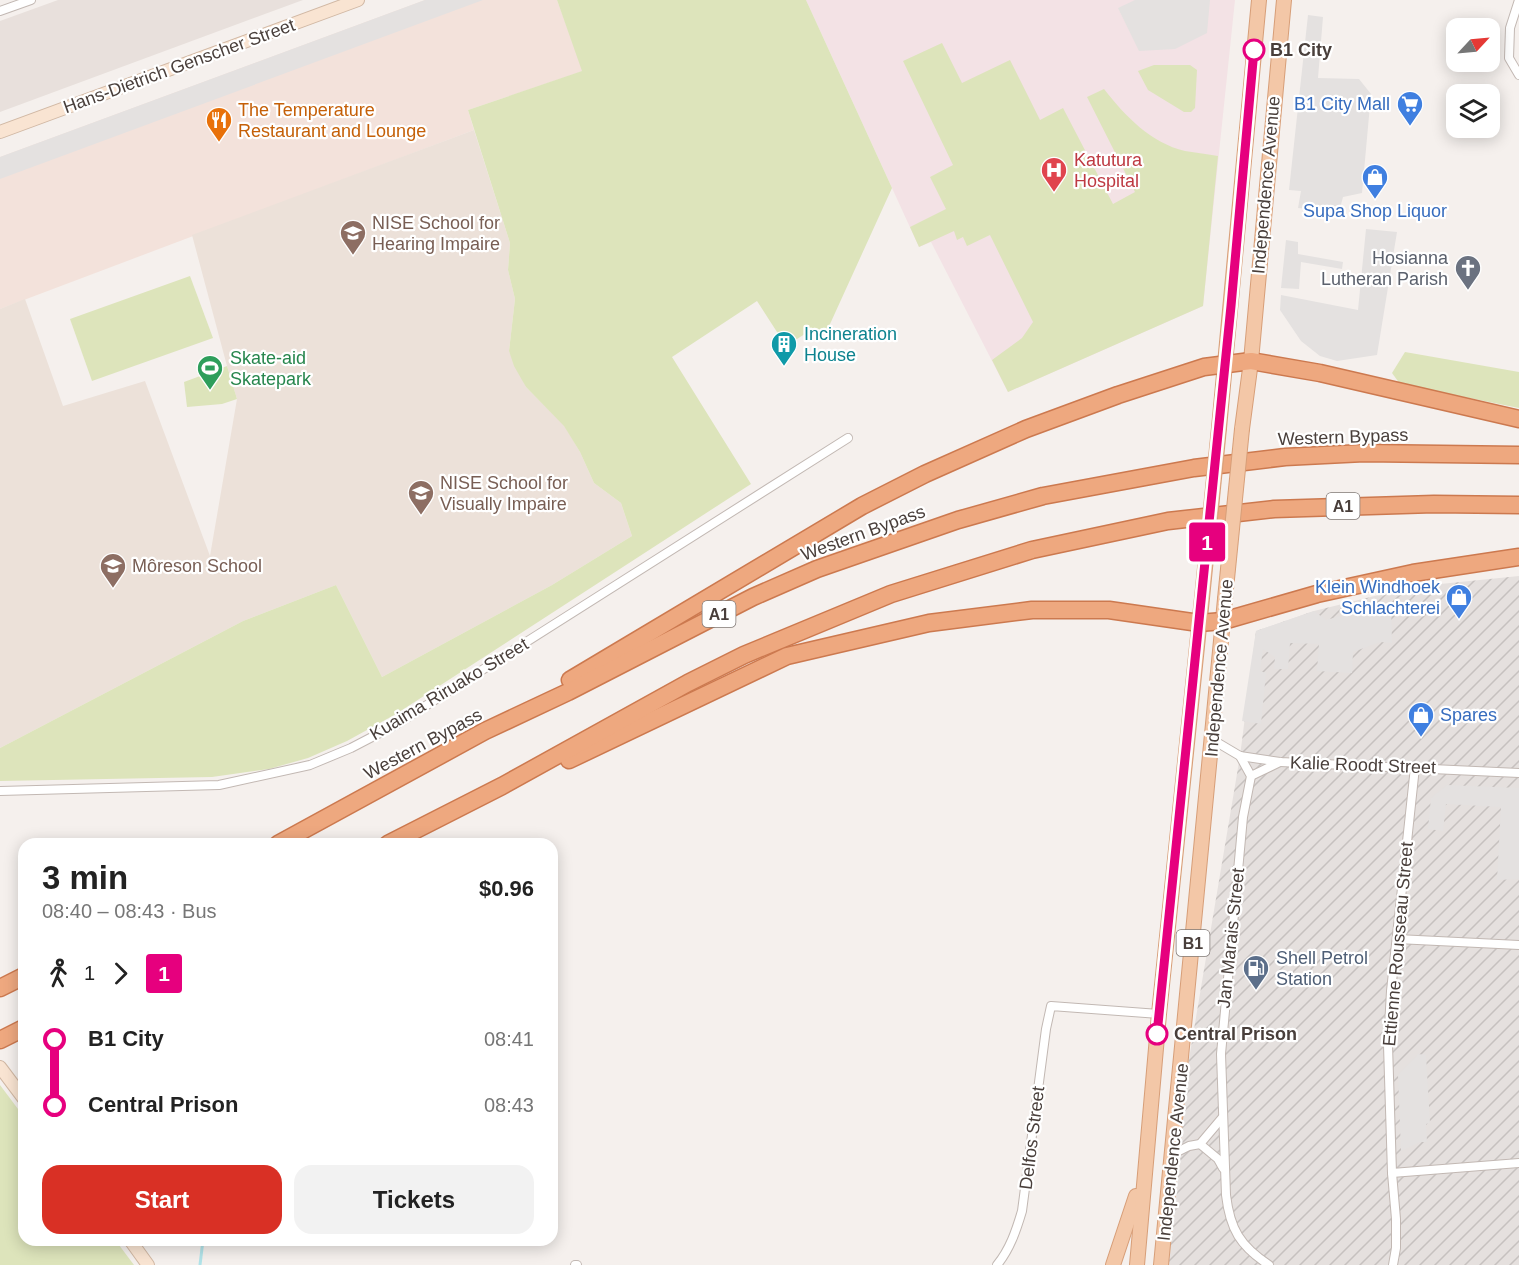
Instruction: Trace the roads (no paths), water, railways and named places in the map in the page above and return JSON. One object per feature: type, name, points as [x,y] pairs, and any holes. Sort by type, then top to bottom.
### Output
[{"type":"highway","points":[[485,732],[810,536],[925,474],[1087,406],[1204,367],[1251,361],[1320,373],[1519,419]]},
{"type":"highway","name":"Western Bypass","points":[[289,838],[485,732],[753,597],[817,569],[958,520],[1043,496],[1194,468],[1285,457],[1364,453],[1519,455]]},
{"type":"highway","name":"A1","points":[[400,838],[502,786],[661,697],[744,655],[891,594],[1032,550],[1168,521],[1274,509],[1434,504],[1519,505]]},
{"type":"highway","points":[[502,786],[533,778],[787,656],[880,634],[929,623],[1032,610],[1109,610],[1199,623],[1223,621],[1317,594],[1402,575],[1519,557]]},
{"type":"highway","points":[[0,988],[18,979]]},
{"type":"highway","points":[[0,1040],[18,1031]]},
{"type":"main road","name":"Independence Avenue","points":[[1137,1265],[1159,1014],[1219,428],[1259,0]]},
{"type":"main road","name":"Independence Avenue","points":[[1161,1265],[1242,429],[1251,361],[1284,0]]},
{"type":"main road","name":"B1","points":[[1113,1265],[1134,1207],[1147,1149]]},
{"type":"street","points":[[0,11],[31,0]]},
{"type":"street","name":"Hans-Dietrich Genscher Street","points":[[0,132],[358,0]]},
{"type":"street","points":[[1519,0],[1510,28],[1509,58],[1519,75]]},
{"type":"street","name":"Kuaima Riruako Street","points":[[0,791],[219,785],[300,768],[351,748],[407,718],[848,438]]},
{"type":"street","name":"Kalie Roodt Street","points":[[1213,740],[1240,756],[1281,762],[1519,773]]},
{"type":"street","points":[[1240,756],[1251,776],[1281,762]]},
{"type":"street","name":"Ettienne Rousseau Street","points":[[1393,1265],[1396,1248],[1396,1219],[1392,1173],[1388,1045],[1391,991],[1415,767]]},
{"type":"street","name":"Jan Marais Street","points":[[1251,776],[1243,817],[1224,1010],[1221,1054],[1222,1118],[1228,1218],[1246,1245],[1269,1265]]},
{"type":"street","points":[[1397,939],[1519,945]]},
{"type":"street","name":"Delfos Street","points":[[997,1265],[1015,1233],[1022,1211],[1051,1006],[1159,1014]]},
{"type":"street","points":[[0,1067],[18,1091]]},
{"type":"street","points":[[1173,1154],[1188,1146],[1200,1144],[1222,1118]]},
{"type":"street","points":[[1200,1144],[1218,1159],[1225,1171]]},
{"type":"street","points":[[1392,1173],[1519,1163]]},
{"type":"street","points":[[134,1246],[148,1265]]},
{"type":"waterway","points":[[200,1265],[202,1246]]},
{"type":"place","name":"B1 City","points":[[1254,50]]},
{"type":"place","name":"B1 City Mall","points":[[1410,127]]},
{"type":"place","name":"The Temperature Restaurant and Lounge","points":[[219,143]]},
{"type":"place","name":"Katutura Hospital","points":[[1054,193]]},
{"type":"place","name":"Supa Shop Liquor","points":[[1375,200]]},
{"type":"place","name":"NISE School for Hearing Impaire","points":[[353,256]]},
{"type":"place","name":"Hosianna Lutheran Parish","points":[[1468,291]]},
{"type":"place","name":"Incineration House","points":[[784,367]]},
{"type":"place","name":"Skate-aid Skatepark","points":[[210,391]]},
{"type":"place","name":"NISE School for Visually Impaire","points":[[421,516]]},
{"type":"place","name":"Môreson School","points":[[113,589]]},
{"type":"place","name":"Klein Windhoek Schlachterei","points":[[1459,620]]},
{"type":"place","name":"Spares","points":[[1421,738]]},
{"type":"place","name":"Shell Petrol Station","points":[[1256,991]]},
{"type":"place","name":"Central Prison","points":[[1157,1034]]}]
